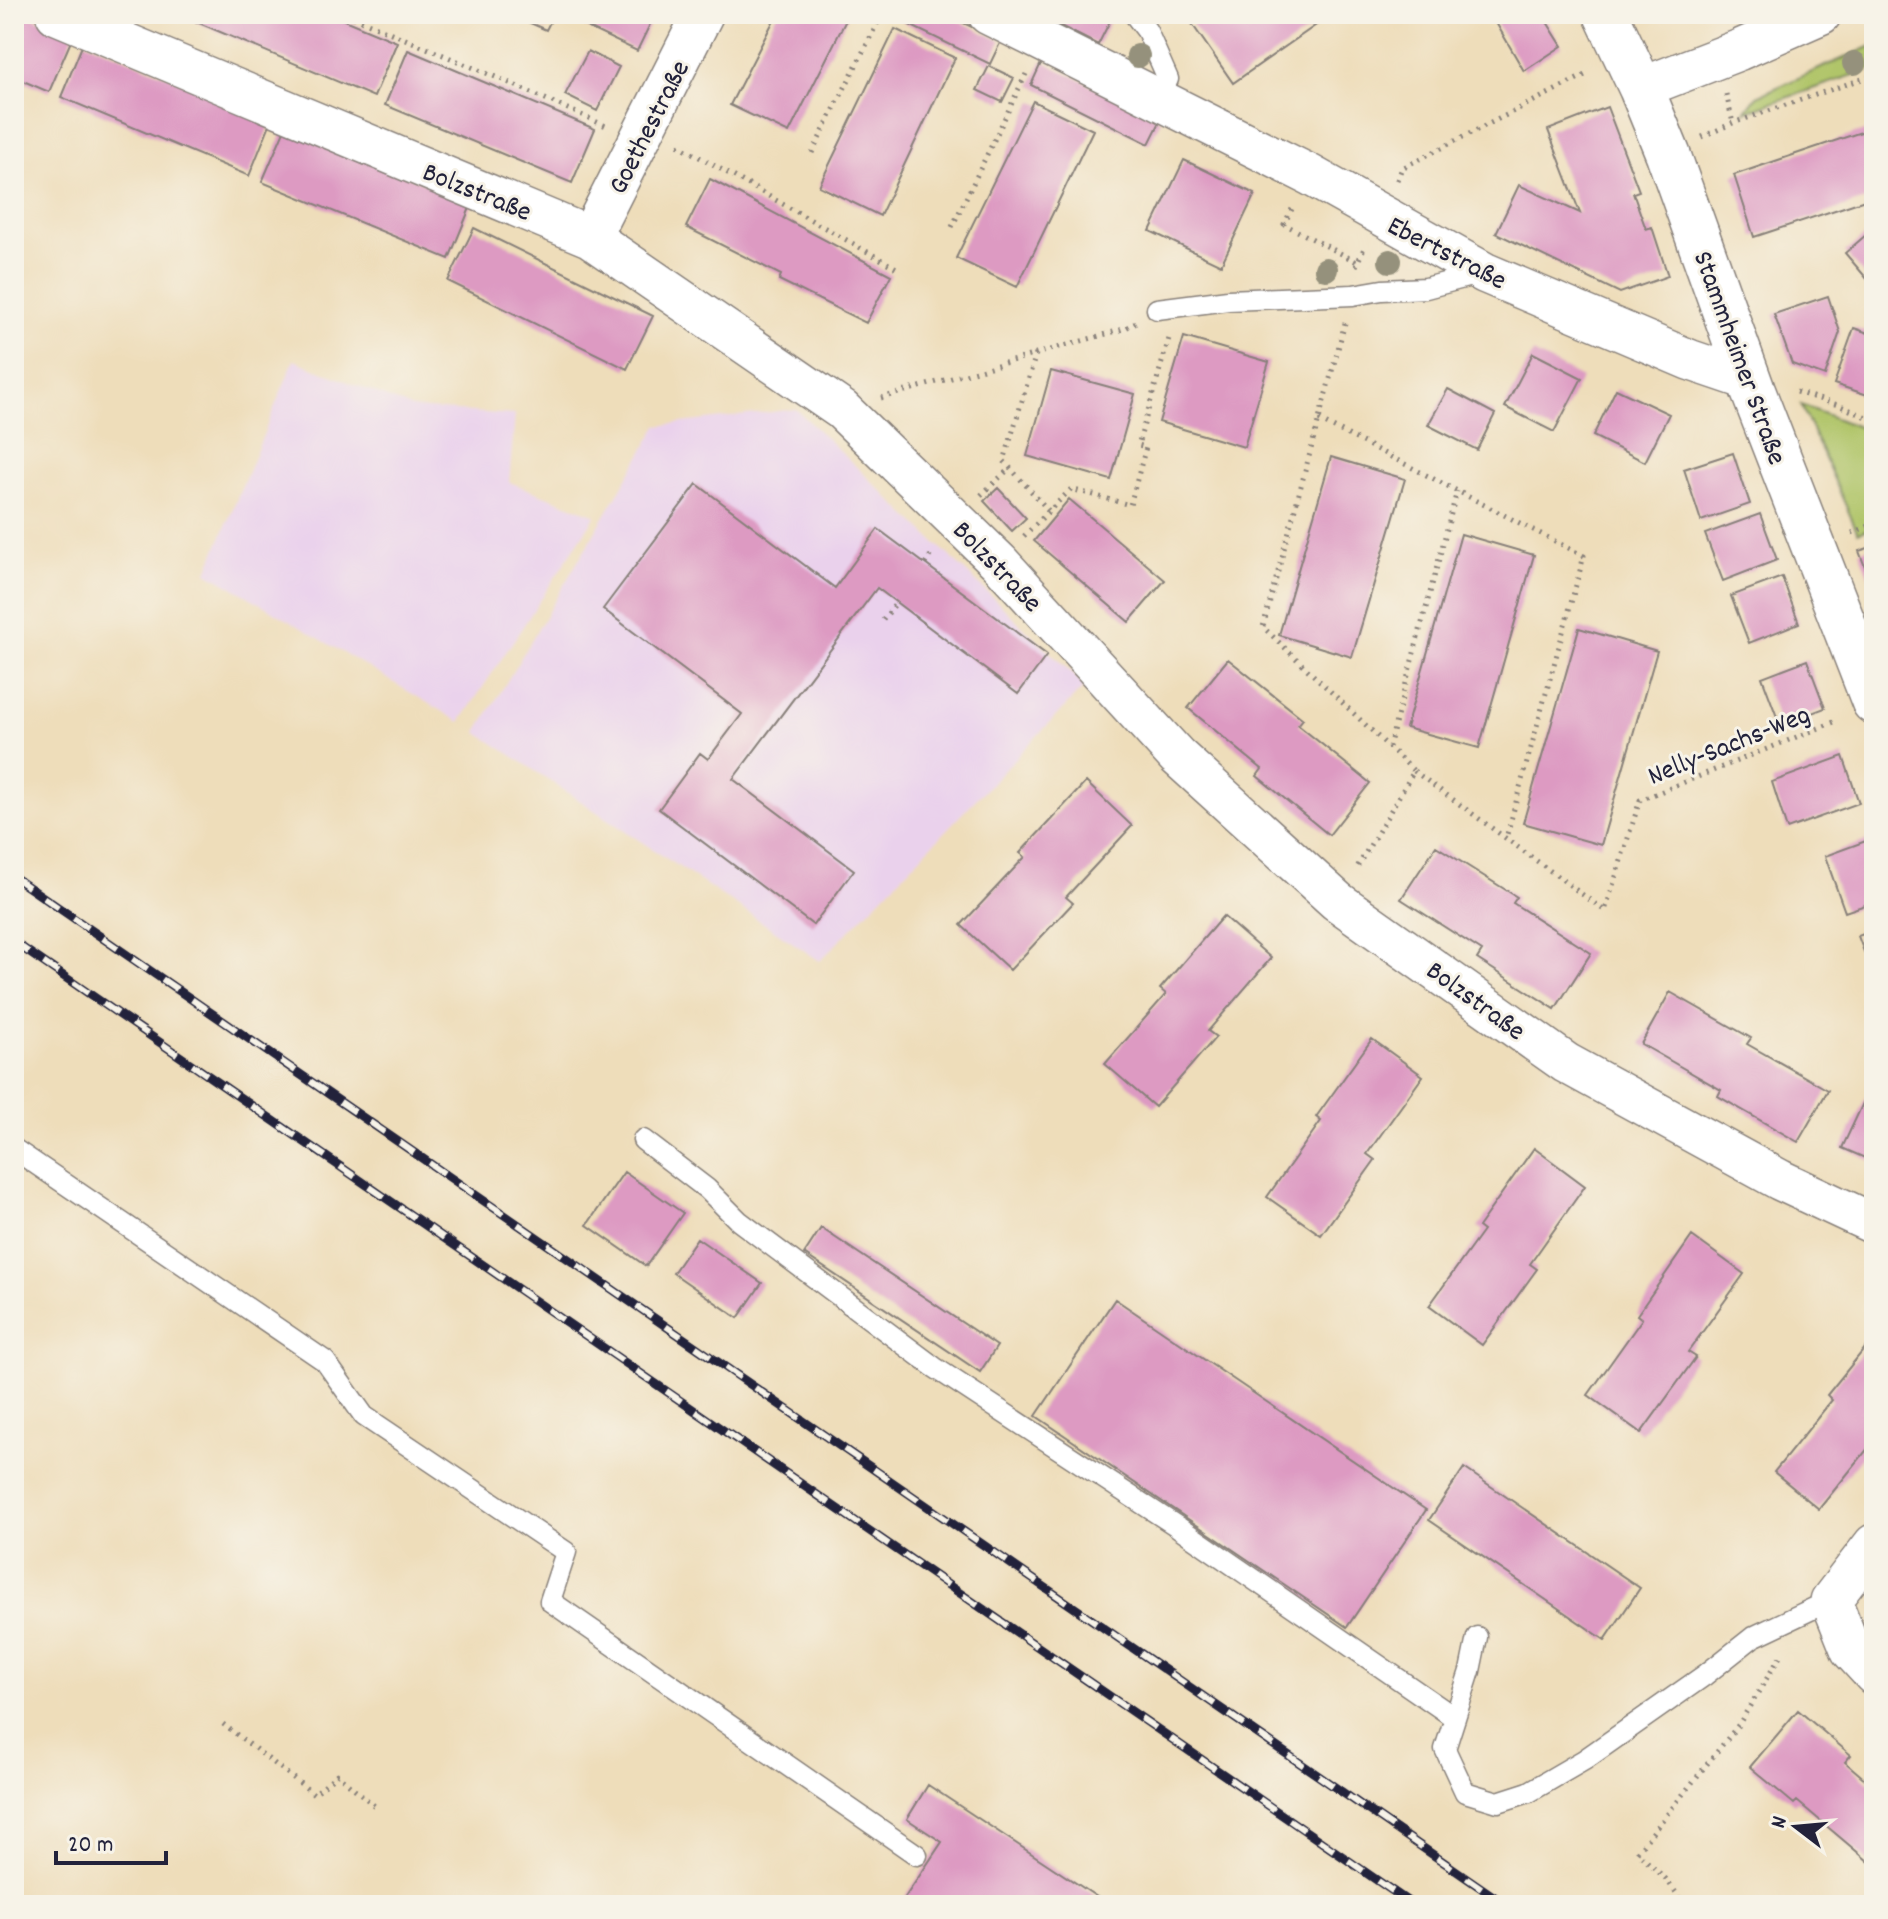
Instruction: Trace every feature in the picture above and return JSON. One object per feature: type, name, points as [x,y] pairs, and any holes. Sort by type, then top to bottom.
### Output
[{"type":"main road","name":"Stammheimer Straße","points":[[1606,14],[1668,154],[1749,380],[1859,710]]},
{"type":"street","name":"Bolzstraße","points":[[56,14],[590,237],[842,410],[999,562],[1177,756],[1337,901],[1566,1063],[1780,1180],[1874,1224]]},
{"type":"street","name":"Goethestraße","points":[[590,237],[703,14]]},
{"type":"street","name":"Ebertstraße","points":[[988,14],[1310,175],[1485,273],[1690,360],[1749,380]]},
{"type":"street","points":[[1634,72],[1739,50],[1821,14]]},
{"type":"street","points":[[1874,1544],[1820,1605],[1851,1650],[1874,1675]]},
{"type":"lane","points":[[1134,14],[1147,31],[1168,79],[1158,99]]},
{"type":"lane","points":[[1157,309],[1240,299],[1353,295],[1426,288],[1485,273]]},
{"type":"lane","points":[[643,1140],[707,1189],[739,1221],[934,1367],[1178,1527],[1455,1718]]},
{"type":"lane","points":[[14,1149],[325,1361],[364,1416],[566,1552],[550,1601],[917,1855]]},
{"type":"lane","points":[[1477,1637],[1470,1671],[1445,1749],[1465,1792],[1498,1802],[1529,1792],[1584,1760],[1705,1675],[1753,1637],[1820,1605]]},
{"type":"path","points":[[346,14],[642,136],[898,269]]},
{"type":"path","points":[[812,153],[882,14]]},
{"type":"path","points":[[952,227],[1042,41]]},
{"type":"path","name":"Nelly-Sachs-Weg","points":[[1634,72],[1560,86],[1402,168],[1357,262],[1353,295],[1263,627],[1414,771],[1605,911],[1640,800],[1859,710]]},
{"type":"path","points":[[1668,154],[1733,123],[1874,75]]},
{"type":"path","points":[[1310,175],[1284,224],[1357,262]]},
{"type":"path","points":[[842,410],[1124,329]]},
{"type":"path","points":[[1036,354],[1004,461],[1049,511],[1071,489],[1130,505],[1146,447],[1138,445],[1170,335]]},
{"type":"path","points":[[1749,380],[1838,405],[1874,420]]},
{"type":"path","points":[[1319,420],[1584,556],[1506,838]]},
{"type":"path","points":[[1389,747],[1457,491]]},
{"type":"path","points":[[883,620],[896,603]]},
{"type":"path","points":[[1337,901],[1414,771]]},
{"type":"path","points":[[1685,1905],[1666,1879],[1637,1852],[1739,1724],[1820,1605]]},
{"type":"path","points":[[223,1724],[314,1794],[337,1774],[377,1808]]},
{"type":"shaded area","points":[[294,360],[412,408],[515,415],[509,482],[596,515],[460,722],[207,572]]},
{"type":"shaded area","points":[[796,409],[1085,686],[820,961],[477,732],[658,426]]},
{"type":"green space","points":[[1874,45],[1874,68],[1745,112],[1757,96]]},
{"type":"green space","points":[[1801,405],[1874,433],[1874,526],[1858,533]]},
{"type":"building","points":[[14,14],[25,14],[74,34],[49,92],[14,77]]},
{"type":"building","points":[[189,14],[330,14],[397,42],[374,97],[187,18]]},
{"type":"building","points":[[523,14],[554,14],[546,30],[521,19]]},
{"type":"building","points":[[580,14],[655,14],[637,51],[576,22]]},
{"type":"building","points":[[777,14],[849,14],[789,133],[730,105]]},
{"type":"building","points":[[895,14],[945,14],[1001,41],[990,64],[893,17]]},
{"type":"building","points":[[1037,14],[1101,14],[1111,19],[1098,45]]},
{"type":"building","points":[[1200,14],[1332,14],[1233,83],[1190,21]]},
{"type":"building","points":[[1491,14],[1542,14],[1562,46],[1524,71]]},
{"type":"building","points":[[895,29],[955,58],[880,216],[819,186]]},
{"type":"building","points":[[84,41],[272,119],[249,176],[61,97]]},
{"type":"building","points":[[408,50],[595,129],[572,183],[385,105]]},
{"type":"building","points":[[588,51],[619,67],[597,111],[565,95]]},
{"type":"building","points":[[1042,61],[1161,120],[1149,144],[1031,85]]},
{"type":"building","points":[[989,66],[1014,78],[1002,102],[977,90]]},
{"type":"building","points":[[1033,101],[1093,130],[1017,287],[956,258]]},
{"type":"building","points":[[1607,107],[1639,191],[1633,193],[1646,229],[1652,227],[1668,276],[1620,293],[1496,233],[1519,185],[1580,213],[1548,130]]},
{"type":"building","points":[[286,126],[472,203],[449,259],[262,182]]},
{"type":"building","points":[[1870,129],[1874,141],[1874,197],[1754,237],[1734,175]]},
{"type":"building","points":[[1184,160],[1255,194],[1221,265],[1150,231]]},
{"type":"building","points":[[710,179],[891,275],[866,323],[779,280],[781,275],[686,227]]},
{"type":"building","points":[[474,228],[653,316],[627,369],[448,281]]},
{"type":"building","points":[[1874,228],[1874,287],[1845,253]]},
{"type":"building","points":[[1828,296],[1840,332],[1825,376],[1792,364],[1774,314]]},
{"type":"building","points":[[1854,328],[1874,335],[1874,397],[1834,384]]},
{"type":"building","points":[[1184,337],[1269,362],[1244,447],[1159,422]]},
{"type":"building","points":[[1533,353],[1582,378],[1554,432],[1505,407]]},
{"type":"building","points":[[1051,371],[1135,394],[1111,480],[1027,456]]},
{"type":"building","points":[[1448,389],[1495,414],[1477,450],[1428,425]]},
{"type":"building","points":[[1616,389],[1669,414],[1645,462],[1593,436]]},
{"type":"building","points":[[1733,453],[1750,504],[1701,521],[1684,469]]},
{"type":"building","points":[[1331,457],[1405,479],[1352,657],[1279,635]]},
{"type":"building","points":[[697,484],[835,588],[878,529],[1047,655],[1018,694],[877,588],[733,779],[854,870],[813,925],[659,809],[700,753],[708,759],[742,714],[603,609]]},
{"type":"building","points":[[998,488],[1026,518],[1012,531],[984,501]]},
{"type":"building","points":[[1069,499],[1165,580],[1129,622],[1034,541]]},
{"type":"building","points":[[1760,514],[1777,560],[1723,581],[1705,534]]},
{"type":"building","points":[[1461,534],[1534,555],[1479,748],[1406,728]]},
{"type":"building","points":[[1874,546],[1874,590],[1859,551]]},
{"type":"building","points":[[1782,577],[1799,623],[1749,643],[1731,596]]},
{"type":"building","points":[[1579,628],[1657,651],[1601,845],[1523,823]]},
{"type":"building","points":[[1228,659],[1303,719],[1298,725],[1370,783],[1329,835],[1257,776],[1262,769],[1188,708]]},
{"type":"building","points":[[1807,660],[1825,708],[1780,725],[1762,677]]},
{"type":"building","points":[[1843,756],[1859,803],[1787,829],[1772,782]]},
{"type":"building","points":[[1086,782],[1132,826],[1066,897],[1073,903],[1010,970],[961,925],[1025,857],[1020,853]]},
{"type":"building","points":[[1874,838],[1874,902],[1845,912],[1825,856]]},
{"type":"building","points":[[1436,846],[1517,897],[1513,903],[1591,953],[1555,1009],[1477,959],[1482,951],[1401,899]]},
{"type":"building","points":[[1223,916],[1271,958],[1208,1031],[1216,1037],[1155,1107],[1105,1064],[1166,994],[1160,989]]},
{"type":"building","points":[[1874,930],[1874,978],[1858,936]]},
{"type":"building","points":[[1670,992],[1751,1038],[1747,1044],[1828,1090],[1798,1142],[1718,1096],[1721,1090],[1641,1044]]},
{"type":"building","points":[[1372,1039],[1423,1076],[1367,1154],[1375,1160],[1321,1235],[1267,1197],[1321,1121],[1316,1117]]},
{"type":"building","points":[[1871,1086],[1874,1088],[1874,1162],[1842,1148]]},
{"type":"building","points":[[1534,1148],[1585,1186],[1530,1264],[1537,1269],[1482,1345],[1429,1306],[1483,1231],[1478,1227]]},
{"type":"building","points":[[624,1172],[683,1213],[646,1266],[587,1225]]},
{"type":"building","points":[[821,1228],[997,1346],[980,1372],[804,1254]]},
{"type":"building","points":[[1692,1236],[1744,1274],[1688,1352],[1696,1357],[1641,1433],[1588,1395],[1642,1319],[1637,1315]]},
{"type":"building","points":[[697,1238],[762,1283],[738,1318],[673,1273]]},
{"type":"building","points":[[1115,1299],[1426,1510],[1347,1627],[1036,1416]]},
{"type":"building","points":[[1874,1337],[1874,1428],[1871,1431],[1874,1441],[1819,1509],[1774,1472],[1832,1400],[1827,1395]]},
{"type":"building","points":[[1464,1468],[1640,1588],[1605,1640],[1429,1520]]},
{"type":"building","points":[[1798,1710],[1851,1755],[1845,1762],[1874,1787],[1874,1866],[1797,1801],[1794,1804],[1750,1767]]},
{"type":"building","points":[[928,1785],[1109,1905],[900,1905],[942,1842],[907,1819]]},
{"type":"railway","points":[[14,877],[1506,1905]]},
{"type":"railway","points":[[14,942],[1413,1905]]}]
